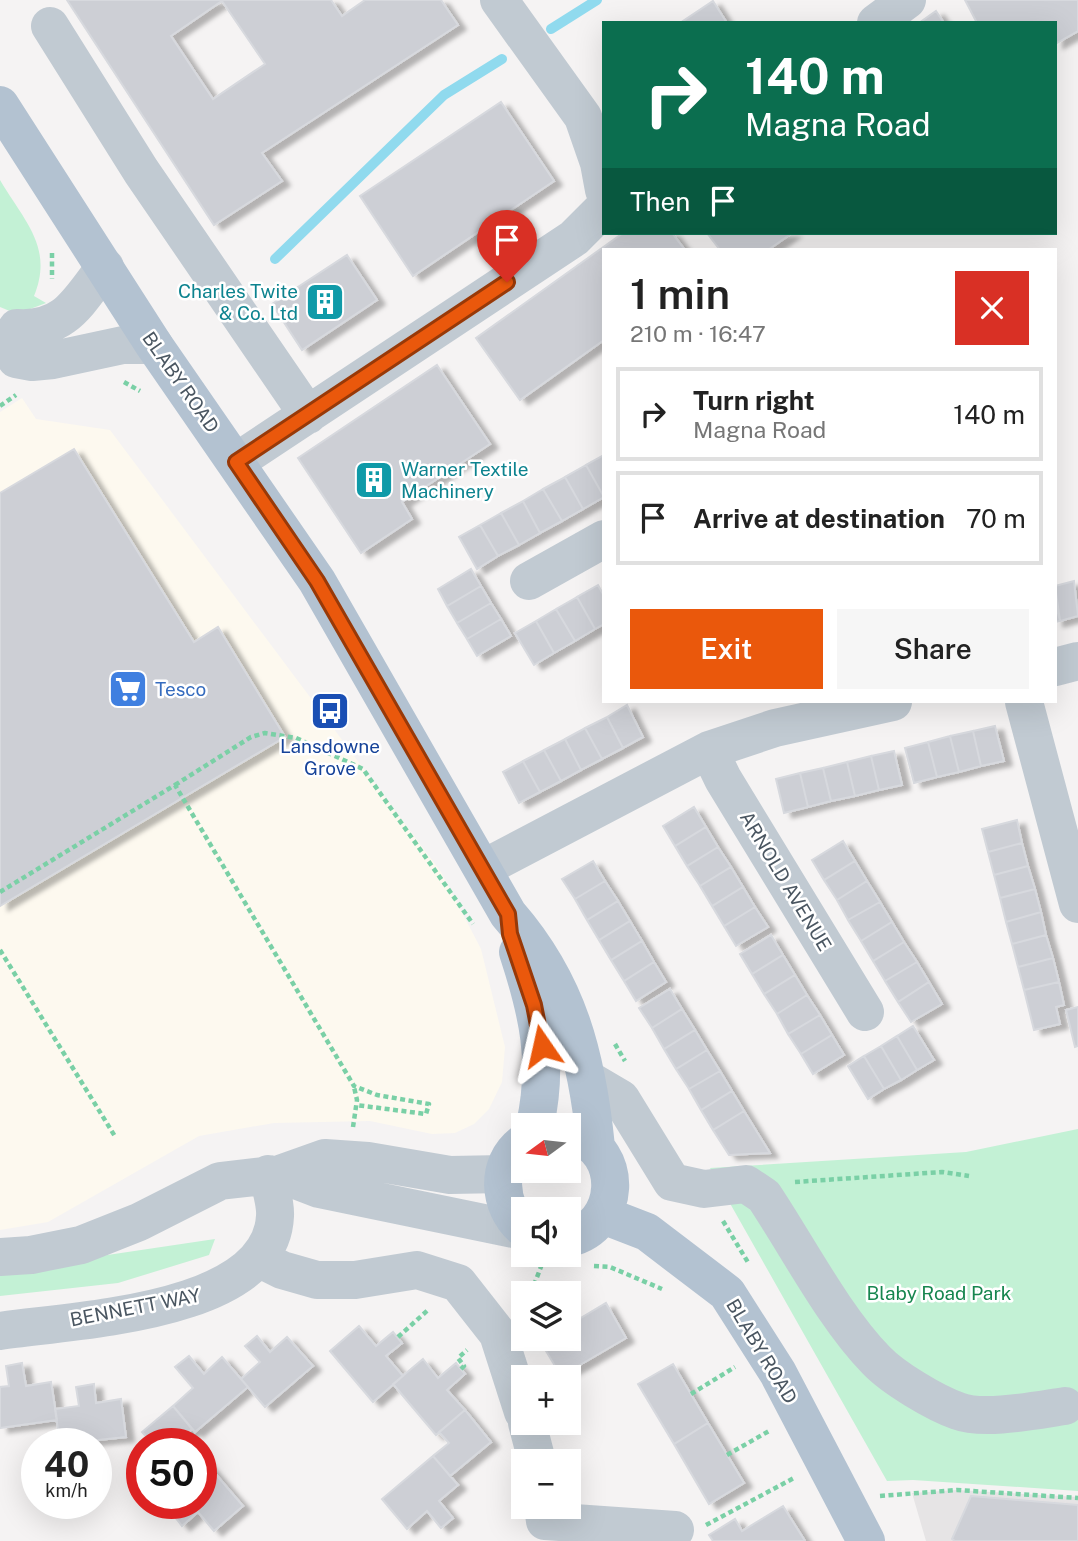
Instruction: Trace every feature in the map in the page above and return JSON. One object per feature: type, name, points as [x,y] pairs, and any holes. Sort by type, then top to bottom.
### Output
[{"type":"main road","name":"BLABY ROAD","points":[[0,105],[154,345],[317,581],[484,868],[496,921],[510,934],[534,1005],[542,1046],[541,1098],[538,1113]]},
{"type":"main road","name":"BLABY ROAD","points":[[496,921],[527,935],[573,1019],[587,1079],[589,1145],[609,1170],[611,1185],[603,1215],[647,1232],[727,1293],[778,1373],[866,1541]]},
{"type":"main road","points":[[511,1167],[503,1191],[511,1214]]},
{"type":"main road","points":[[581,1239],[603,1215]]},
{"type":"street","points":[[499,0],[583,117],[602,179]]},
{"type":"street","points":[[879,21],[907,0]]},
{"type":"street","points":[[50,26],[141,171],[307,415]]},
{"type":"street","points":[[236,462],[573,238],[602,210]]},
{"type":"street","points":[[104,267],[71,311],[47,327],[17,328],[4,340],[16,359],[32,362],[94,350],[154,345]]},
{"type":"street","points":[[529,581],[602,540]]},
{"type":"street","points":[[1057,666],[1078,661]]},
{"type":"street","points":[[484,868],[772,715],[883,703]]},
{"type":"street","points":[[1024,703],[1078,904]]},
{"type":"street","name":"ARNOLD AVENUE","points":[[709,750],[723,779],[865,1012]]},
{"type":"street","points":[[587,1079],[621,1099],[672,1182],[704,1189],[746,1184],[764,1196],[849,1327],[877,1361],[896,1377],[960,1412],[1011,1414],[1065,1406]]},
{"type":"street","points":[[589,1145],[623,1163],[652,1148]]},
{"type":"street","points":[[0,1257],[31,1255],[81,1245],[139,1222],[220,1181],[274,1174],[325,1158],[368,1161],[450,1175],[511,1159]]},
{"type":"street","points":[[274,1174],[319,1189],[511,1237]]},
{"type":"street","name":"BENNETT WAY","points":[[0,1331],[141,1310],[204,1296],[231,1282],[255,1265],[268,1243],[275,1216],[274,1174]]},
{"type":"street","points":[[258,1258],[282,1270],[317,1280],[355,1280],[417,1270],[458,1283],[498,1334],[511,1375]]},
{"type":"street","points":[[545,1519],[676,1530]]},
{"type":"path","points":[[51,248],[52,279],[71,311]]},
{"type":"path","points":[[94,350],[110,375],[138,388],[145,397]]},
{"type":"path","points":[[0,892],[251,737],[265,733],[317,746],[363,769],[468,921],[496,921]]},
{"type":"path","points":[[175,785],[354,1086],[356,1105],[353,1126]]},
{"type":"path","points":[[0,950],[116,1138]]},
{"type":"path","points":[[354,1086],[377,1096],[429,1104],[426,1114],[356,1105]]},
{"type":"path","points":[[746,1184],[861,1180],[942,1172],[969,1176]]},
{"type":"path","points":[[581,1261],[610,1267],[672,1294]]},
{"type":"path","points":[[542,1281],[555,1267]]},
{"type":"path","points":[[691,1394],[741,1364]]},
{"type":"path","points":[[727,1455],[780,1425]]},
{"type":"path","points":[[676,1530],[700,1528],[800,1474]]},
{"type":"path","points":[[845,1500],[957,1490],[1078,1498]]},
{"type":"shaded area","points":[[22,398],[36,419],[110,430],[441,872],[481,949],[505,1047],[502,1082],[489,1109],[474,1124],[455,1133],[432,1134],[370,1121],[274,1123],[199,1136],[48,1222],[0,1230],[0,412]]},
{"type":"shaded area","points":[[957,1490],[1078,1497],[1078,1541],[926,1541],[912,1493]]},
{"type":"green space","points":[[0,180],[34,235],[40,263],[34,296],[46,303],[17,314],[0,307]]},
{"type":"green space","name":"Blaby Road Park","points":[[1078,1129],[1078,1491],[913,1480],[887,1481],[710,1168],[966,1152]]},
{"type":"green space","points":[[215,1239],[209,1255],[118,1283],[0,1296],[0,1271]]},
{"type":"building","points":[[67,0],[331,0],[342,16],[365,0],[441,0],[458,25],[262,153],[282,181],[214,225]],"holes":[[[222,1],[265,64],[213,99],[171,36]]]},
{"type":"building","points":[[965,0],[1078,0],[1078,31],[1057,43],[1057,21],[976,21]]},
{"type":"building","points":[[713,1],[726,21],[683,21]]},
{"type":"building","points":[[936,11],[943,21],[922,21]]},
{"type":"building","points":[[501,102],[554,181],[413,276],[360,196]]},
{"type":"building","points":[[620,235],[674,235],[683,248],[602,248]]},
{"type":"building","points":[[709,235],[789,235],[771,248],[718,248]]},
{"type":"building","points":[[602,248],[602,341],[520,400],[476,338]]},
{"type":"building","name":"Charles Twite & Co. Ltd","points":[[347,255],[377,300],[302,350],[272,304]]},
{"type":"building","name":"Warner Textile Machinery","points":[[437,365],[490,444],[402,502],[412,519],[361,553],[298,458]]},
{"type":"building","name":"Tesco","points":[[74,449],[194,642],[218,627],[285,737],[0,906],[0,493]]},
{"type":"building","points":[[602,456],[602,493],[586,465]]},
{"type":"building","points":[[586,465],[602,498],[583,509],[565,477]]},
{"type":"building","points":[[565,477],[583,509],[562,521],[543,489]]},
{"type":"building","points":[[543,489],[562,521],[540,533],[523,501]]},
{"type":"building","points":[[523,501],[540,533],[519,545],[501,513]]},
{"type":"building","points":[[501,513],[519,545],[498,556],[480,525]]},
{"type":"building","points":[[480,525],[498,556],[477,569],[459,537]]},
{"type":"building","points":[[471,569],[481,586],[447,606],[438,589]]},
{"type":"building","points":[[1074,581],[1078,616],[1060,621],[1057,585]]},
{"type":"building","points":[[598,585],[602,592],[602,625],[595,629],[577,597]]},
{"type":"building","points":[[481,586],[491,603],[457,623],[447,606]]},
{"type":"building","points":[[577,597],[595,629],[575,641],[556,609]]},
{"type":"building","points":[[491,603],[501,619],[467,639],[457,623]]},
{"type":"building","points":[[556,609],[575,641],[554,653],[536,621]]},
{"type":"building","points":[[501,619],[511,636],[477,656],[467,639]]},
{"type":"building","points":[[536,621],[554,653],[534,665],[515,633]]},
{"type":"building","points":[[627,705],[643,737],[623,748],[607,717]]},
{"type":"building","points":[[607,717],[623,748],[602,759],[585,728]]},
{"type":"building","points":[[995,726],[1004,761],[981,766],[973,731]]},
{"type":"building","points":[[585,728],[602,759],[581,770],[565,739]]},
{"type":"building","points":[[973,731],[981,766],[959,772],[950,736]]},
{"type":"building","points":[[950,736],[959,772],[937,777],[928,742]]},
{"type":"building","points":[[565,739],[581,770],[561,781],[544,750]]},
{"type":"building","points":[[928,742],[937,777],[914,783],[905,748]]},
{"type":"building","points":[[544,750],[561,781],[540,792],[523,761]]},
{"type":"building","points":[[894,751],[902,785],[879,790],[871,756]]},
{"type":"building","points":[[871,756],[879,790],[855,796],[847,762]]},
{"type":"building","points":[[523,761],[540,792],[519,803],[503,772]]},
{"type":"building","points":[[847,762],[855,796],[831,801],[823,768]]},
{"type":"building","points":[[823,768],[831,801],[808,807],[800,773]]},
{"type":"building","points":[[800,773],[808,807],[784,813],[776,779]]},
{"type":"building","points":[[694,807],[706,827],[675,846],[663,826]]},
{"type":"building","points":[[1017,820],[1022,843],[988,852],[982,829]]},
{"type":"building","points":[[706,827],[718,847],[687,866],[675,846]]},
{"type":"building","points":[[843,841],[855,861],[824,880],[812,860]]},
{"type":"building","points":[[1022,843],[1028,866],[994,875],[988,852]]},
{"type":"building","points":[[718,847],[731,867],[700,886],[687,866]]},
{"type":"building","points":[[593,861],[605,881],[575,899],[562,879]]},
{"type":"building","points":[[855,861],[867,881],[837,900],[824,880]]},
{"type":"building","points":[[1028,866],[1035,889],[1000,898],[994,875]]},
{"type":"building","points":[[731,867],[743,887],[712,906],[700,886]]},
{"type":"building","points":[[605,881],[618,901],[587,920],[575,899]]},
{"type":"building","points":[[867,881],[880,902],[848,920],[837,900]]},
{"type":"building","points":[[743,887],[755,907],[724,926],[712,906]]},
{"type":"building","points":[[1035,889],[1041,912],[1006,922],[1000,898]]},
{"type":"building","points":[[618,901],[630,921],[599,940],[587,920]]},
{"type":"building","points":[[880,902],[892,922],[861,941],[848,920]]},
{"type":"building","points":[[755,907],[768,927],[736,946],[724,926]]},
{"type":"building","points":[[1041,912],[1046,935],[1012,944],[1006,922]]},
{"type":"building","points":[[630,921],[642,941],[611,960],[599,940]]},
{"type":"building","points":[[892,922],[904,942],[873,961],[861,941]]},
{"type":"building","points":[[771,935],[783,955],[752,974],[740,954]]},
{"type":"building","points":[[1046,935],[1053,958],[1018,967],[1012,944]]},
{"type":"building","points":[[642,941],[654,962],[624,981],[611,960]]},
{"type":"building","points":[[904,942],[917,962],[885,981],[873,961]]},
{"type":"building","points":[[783,955],[795,975],[764,994],[752,974]]},
{"type":"building","points":[[1053,958],[1059,982],[1024,990],[1018,967]]},
{"type":"building","points":[[654,962],[666,982],[636,1001],[624,981]]},
{"type":"building","points":[[917,962],[929,982],[898,1002],[885,981]]},
{"type":"building","points":[[795,975],[807,995],[777,1014],[764,994]]},
{"type":"building","points":[[929,982],[942,1004],[911,1022],[898,1002]]},
{"type":"building","points":[[1059,982],[1064,1005],[1056,1007],[1060,1024],[1034,1030],[1024,990]]},
{"type":"building","points":[[670,989],[682,1009],[652,1028],[639,1008]]},
{"type":"building","points":[[807,995],[820,1015],[788,1034],[777,1014]]},
{"type":"building","points":[[1078,1007],[1078,1046],[1075,1047],[1066,1010]]},
{"type":"building","points":[[682,1009],[695,1030],[664,1049],[652,1028]]},
{"type":"building","points":[[820,1015],[832,1035],[801,1054],[788,1034]]},
{"type":"building","points":[[913,1026],[934,1060],[917,1070],[897,1036]]},
{"type":"building","points":[[695,1030],[707,1050],[676,1069],[664,1049]]},
{"type":"building","points":[[832,1035],[844,1055],[813,1074],[801,1054]]},
{"type":"building","points":[[897,1036],[917,1070],[901,1080],[881,1046]]},
{"type":"building","points":[[881,1046],[901,1080],[884,1089],[864,1056]]},
{"type":"building","points":[[707,1050],[720,1071],[689,1089],[676,1069]]},
{"type":"building","points":[[864,1056],[884,1089],[868,1099],[848,1066]]},
{"type":"building","points":[[720,1071],[732,1091],[701,1110],[689,1089]]},
{"type":"building","points":[[732,1091],[744,1111],[713,1130],[701,1110]]},
{"type":"building","points":[[744,1111],[770,1153],[729,1155],[713,1130]]},
{"type":"building","points":[[606,1303],[626,1338],[580,1365],[554,1365],[546,1351],[581,1351],[581,1318]]},
{"type":"building","points":[[359,1326],[376,1346],[393,1332],[402,1343],[386,1356],[403,1376],[373,1402],[330,1351]]},
{"type":"building","points":[[257,1336],[270,1352],[287,1337],[313,1366],[265,1407],[241,1379],[260,1362],[245,1346]]},
{"type":"building","points":[[189,1356],[204,1374],[222,1357],[248,1387],[200,1428],[192,1428],[173,1406],[193,1388],[175,1367]]},
{"type":"building","points":[[423,1359],[438,1378],[456,1363],[465,1374],[447,1390],[465,1410],[436,1435],[393,1384]]},
{"type":"building","points":[[22,1363],[26,1386],[51,1382],[57,1420],[0,1428],[0,1387],[9,1386],[6,1366]]},
{"type":"building","points":[[673,1364],[708,1423],[674,1444],[638,1384]]},
{"type":"building","points":[[94,1384],[96,1403],[121,1399],[126,1437],[112,1438],[112,1428],[58,1428],[55,1409],[79,1406],[76,1387]]},
{"type":"building","points":[[173,1406],[191,1428],[147,1428]]},
{"type":"building","points":[[465,1410],[491,1442],[450,1476],[433,1456],[449,1443],[439,1432]]},
{"type":"building","points":[[708,1423],[744,1483],[709,1504],[674,1444]]},
{"type":"building","points":[[433,1456],[458,1485],[439,1501],[453,1518],[441,1528],[427,1511],[407,1529],[382,1499]]},
{"type":"building","points":[[217,1476],[243,1506],[214,1531],[204,1519],[217,1519]]},
{"type":"building","points":[[971,1496],[1078,1505],[1078,1541],[955,1541],[952,1539]]},
{"type":"building","points":[[783,1506],[805,1541],[713,1541],[709,1535],[735,1519],[742,1531]]},
{"type":"building","points":[[177,1519],[190,1519],[182,1526]]},
{"type":"waterway","points":[[551,29],[597,0]]},
{"type":"waterway","points":[[275,259],[444,95],[502,59]]},
{"type":"place","name":"Charles Twite & Co. Ltd","points":[[325,302]]},
{"type":"place","name":"Warner Textile Machinery","points":[[374,480]]},
{"type":"place","name":"Tesco","points":[[128,689]]},
{"type":"place","name":"Lansdowne Grove","points":[[330,711]]},
{"type":"route","points":[[507,282],[236,462],[317,581],[484,868],[508,914],[510,934],[534,1005],[542,1046]]}]
